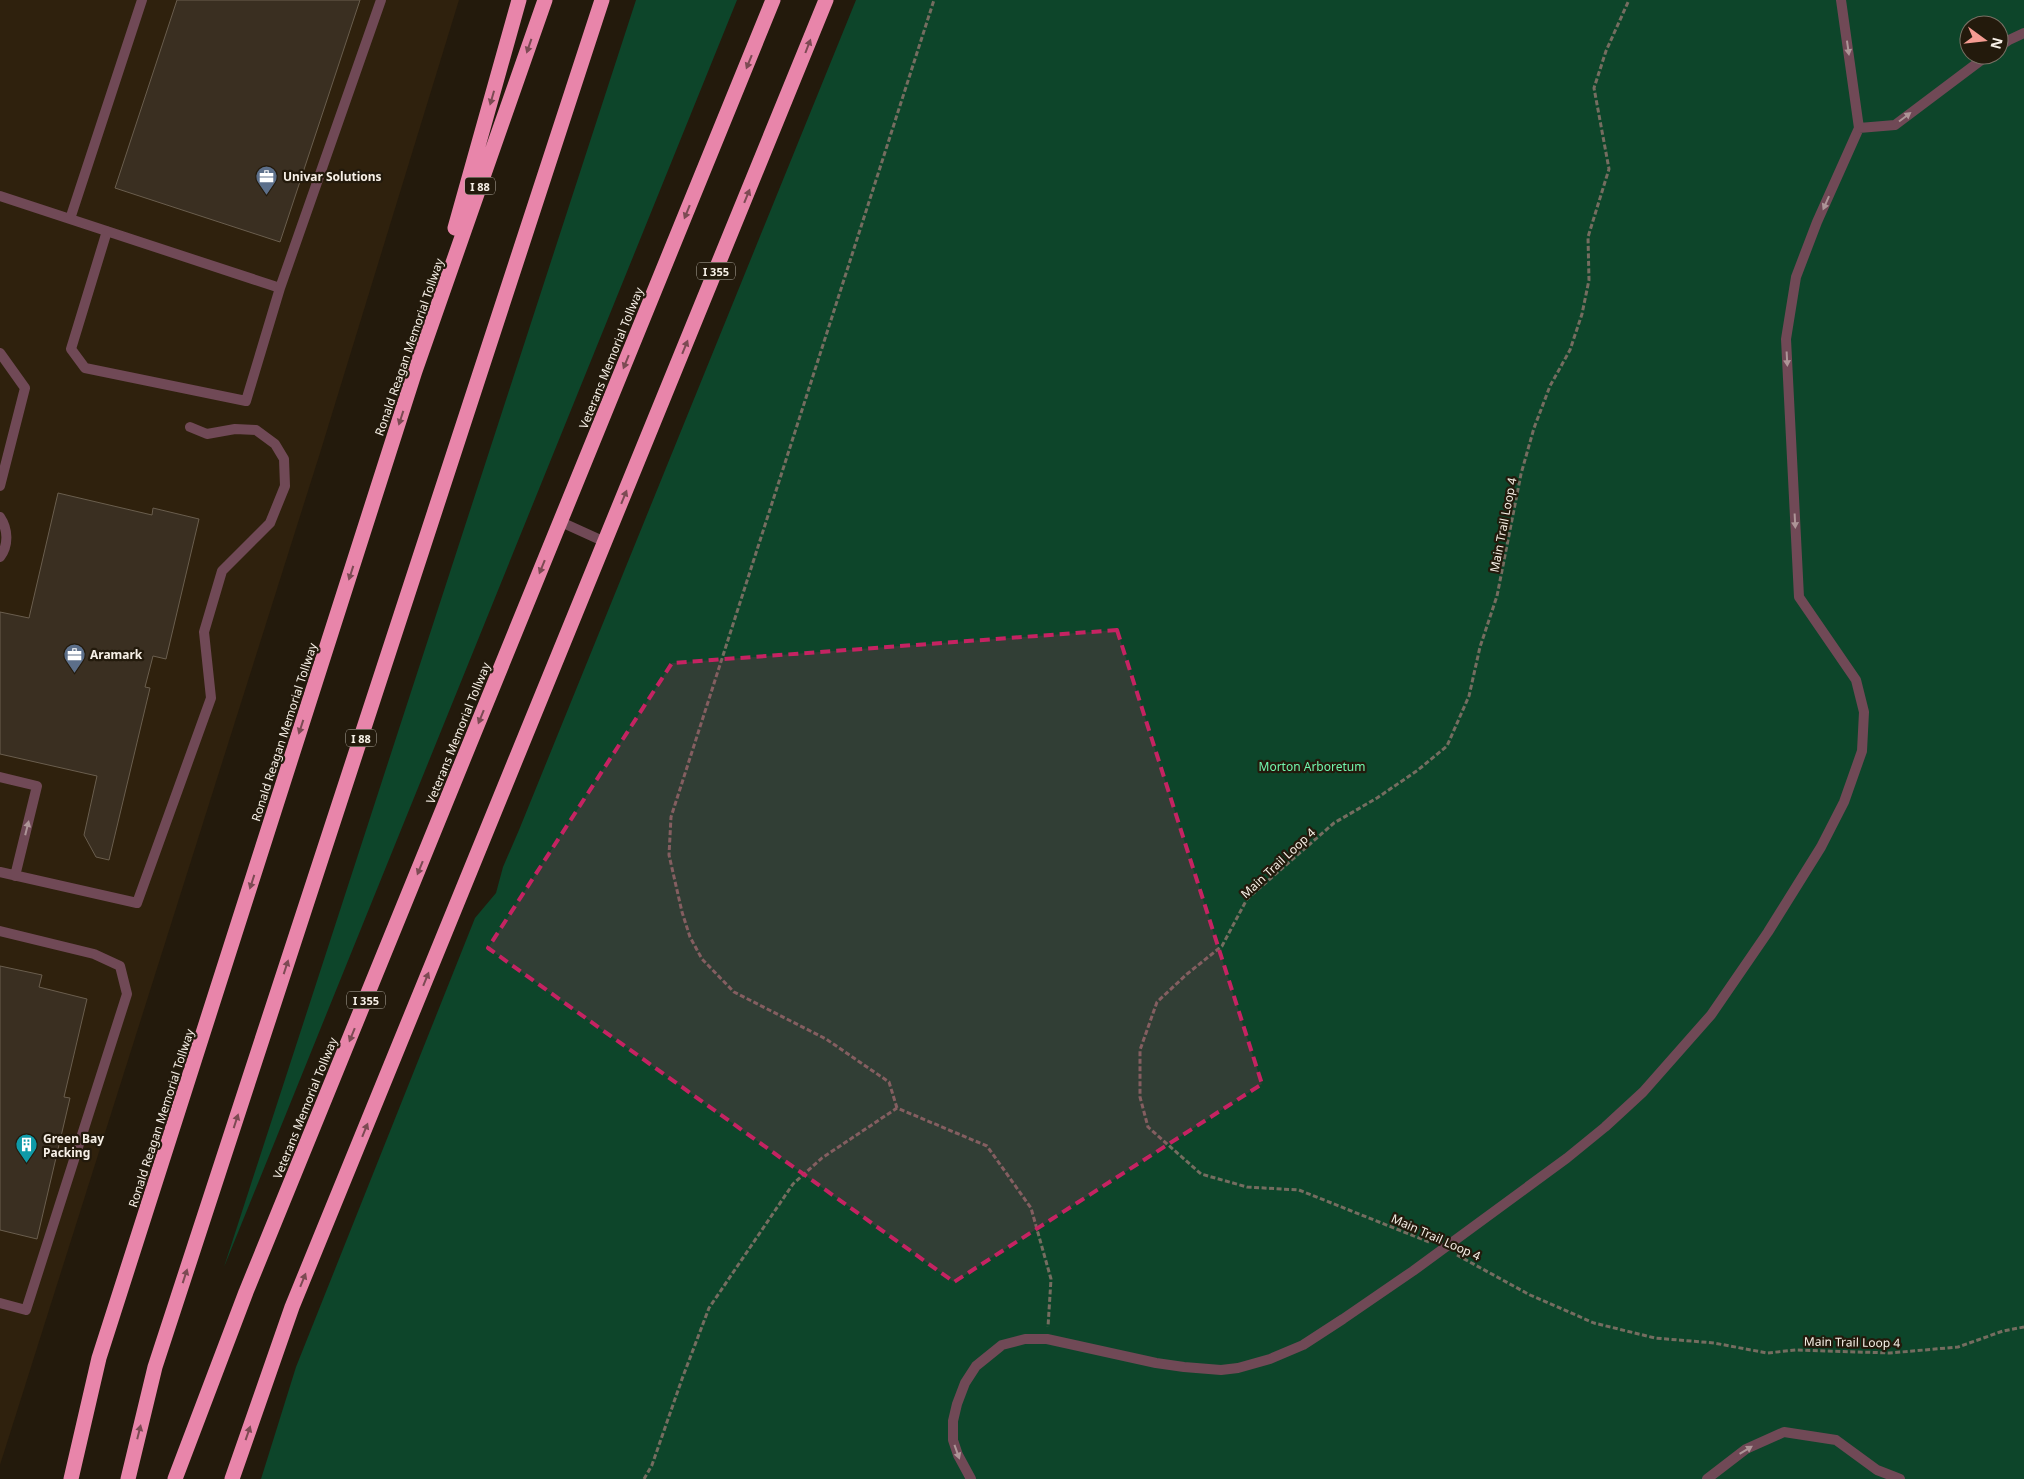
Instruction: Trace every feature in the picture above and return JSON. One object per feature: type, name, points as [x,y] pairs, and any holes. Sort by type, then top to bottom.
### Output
[{"type":"highway","points":[[415,371],[519,0]]},
{"type":"highway","name":"Ronald Reagan Memorial Tollway","points":[[71,1479],[99,1358],[415,371],[545,0]]},
{"type":"highway","name":"I 88","points":[[128,1479],[155,1368],[602,0]]},
{"type":"highway","name":"Veterans Memorial Tollway","points":[[175,1479],[246,1292],[773,0]]},
{"type":"highway","name":"I 355","points":[[232,1479],[292,1307],[826,0]]},
{"type":"lane","points":[[70,219],[142,0]]},
{"type":"lane","points":[[107,231],[71,349],[85,368],[246,401],[280,288],[380,0]]},
{"type":"lane","points":[[971,1479],[958,1455],[953,1440],[953,1421],[965,1383],[976,1366],[1002,1345],[1024,1339],[1047,1339],[1184,1368],[1222,1370],[1238,1368],[1270,1359],[1303,1345],[1351,1314],[1567,1158],[1605,1127],[1642,1092],[1711,1015],[1821,847],[1844,802],[1862,751],[1864,712],[1856,680],[1799,597],[1786,339],[1796,277],[1817,222],[1859,128],[1841,0]]},
{"type":"lane","points":[[2009,40],[2024,33]]},
{"type":"lane","points":[[1859,128],[1894,125],[1975,65]]},
{"type":"lane","points":[[0,196],[280,288]]},
{"type":"lane","points":[[0,353],[25,388],[0,486]]},
{"type":"lane","points":[[0,872],[137,903],[211,698],[204,632],[222,571],[270,523],[285,486],[284,459],[275,444],[256,430],[235,429],[207,434],[190,427]]},
{"type":"lane","points":[[0,446],[8,455]]},
{"type":"lane","points":[[0,517],[6,530],[6,543],[0,557]]},
{"type":"lane","points":[[561,522],[605,542]]},
{"type":"lane","points":[[0,777],[37,786],[15,876]]},
{"type":"lane","points":[[0,931],[94,954],[120,966],[127,994],[26,1310],[0,1303]]},
{"type":"lane","points":[[1707,1479],[1746,1449],[1784,1432],[1836,1440],[1877,1470],[1900,1479]]},
{"type":"path","points":[[896,1108],[889,1082],[826,1039],[734,992],[702,959],[690,937],[682,912],[669,855],[671,817],[934,0]]},
{"type":"path","name":"Main Trail Loop 4","points":[[1629,0],[1606,52],[1594,88],[1608,169],[1588,237],[1589,280],[1582,314],[1570,350],[1550,386],[1534,428],[1521,474],[1497,596],[1480,647],[1469,696],[1447,746],[1418,770],[1377,798],[1334,823],[1247,900],[1222,946],[1187,974],[1157,1002],[1140,1050],[1140,1096],[1148,1127],[1201,1174],[1247,1187],[1298,1190],[1444,1248],[1530,1295],[1594,1324],[1655,1338],[1714,1343],[1767,1353],[1796,1350],[1890,1353],[1958,1347],[2002,1331],[2024,1327]]},
{"type":"path","points":[[896,1108],[987,1146],[1031,1208],[1051,1280],[1047,1339]]},
{"type":"path","points":[[644,1479],[652,1465],[709,1308],[793,1184],[822,1158],[896,1108]]},
{"type":"highlighted area","points":[[1117,630],[1262,1084],[954,1282],[488,948],[672,663]]},
{"type":"shaded area","points":[[0,0],[459,0],[320,453],[0,1465]]},
{"type":"green space","points":[[636,0],[737,0],[224,1267]]},
{"type":"green space","name":"Morton Arboretum","points":[[856,0],[2024,0],[2024,1479],[261,1479],[296,1367],[475,918],[496,893],[503,867]]},
{"type":"building","points":[[177,0],[360,0],[280,242],[115,188]]},
{"type":"building","name":"Aramark","points":[[58,493],[152,515],[153,508],[199,519],[166,659],[153,656],[145,687],[150,688],[109,860],[96,857],[84,835],[97,776],[0,754],[0,612],[29,618]]},
{"type":"building","name":"Green Bay Packing","points":[[0,966],[42,975],[39,987],[87,999],[64,1097],[70,1098],[37,1239],[0,1230]]},
{"type":"place","name":"Univar Solutions","points":[[267,195]]},
{"type":"place","name":"Aramark","points":[[74,673]]},
{"type":"place","name":"Green Bay Packing","points":[[27,1164]]}]
